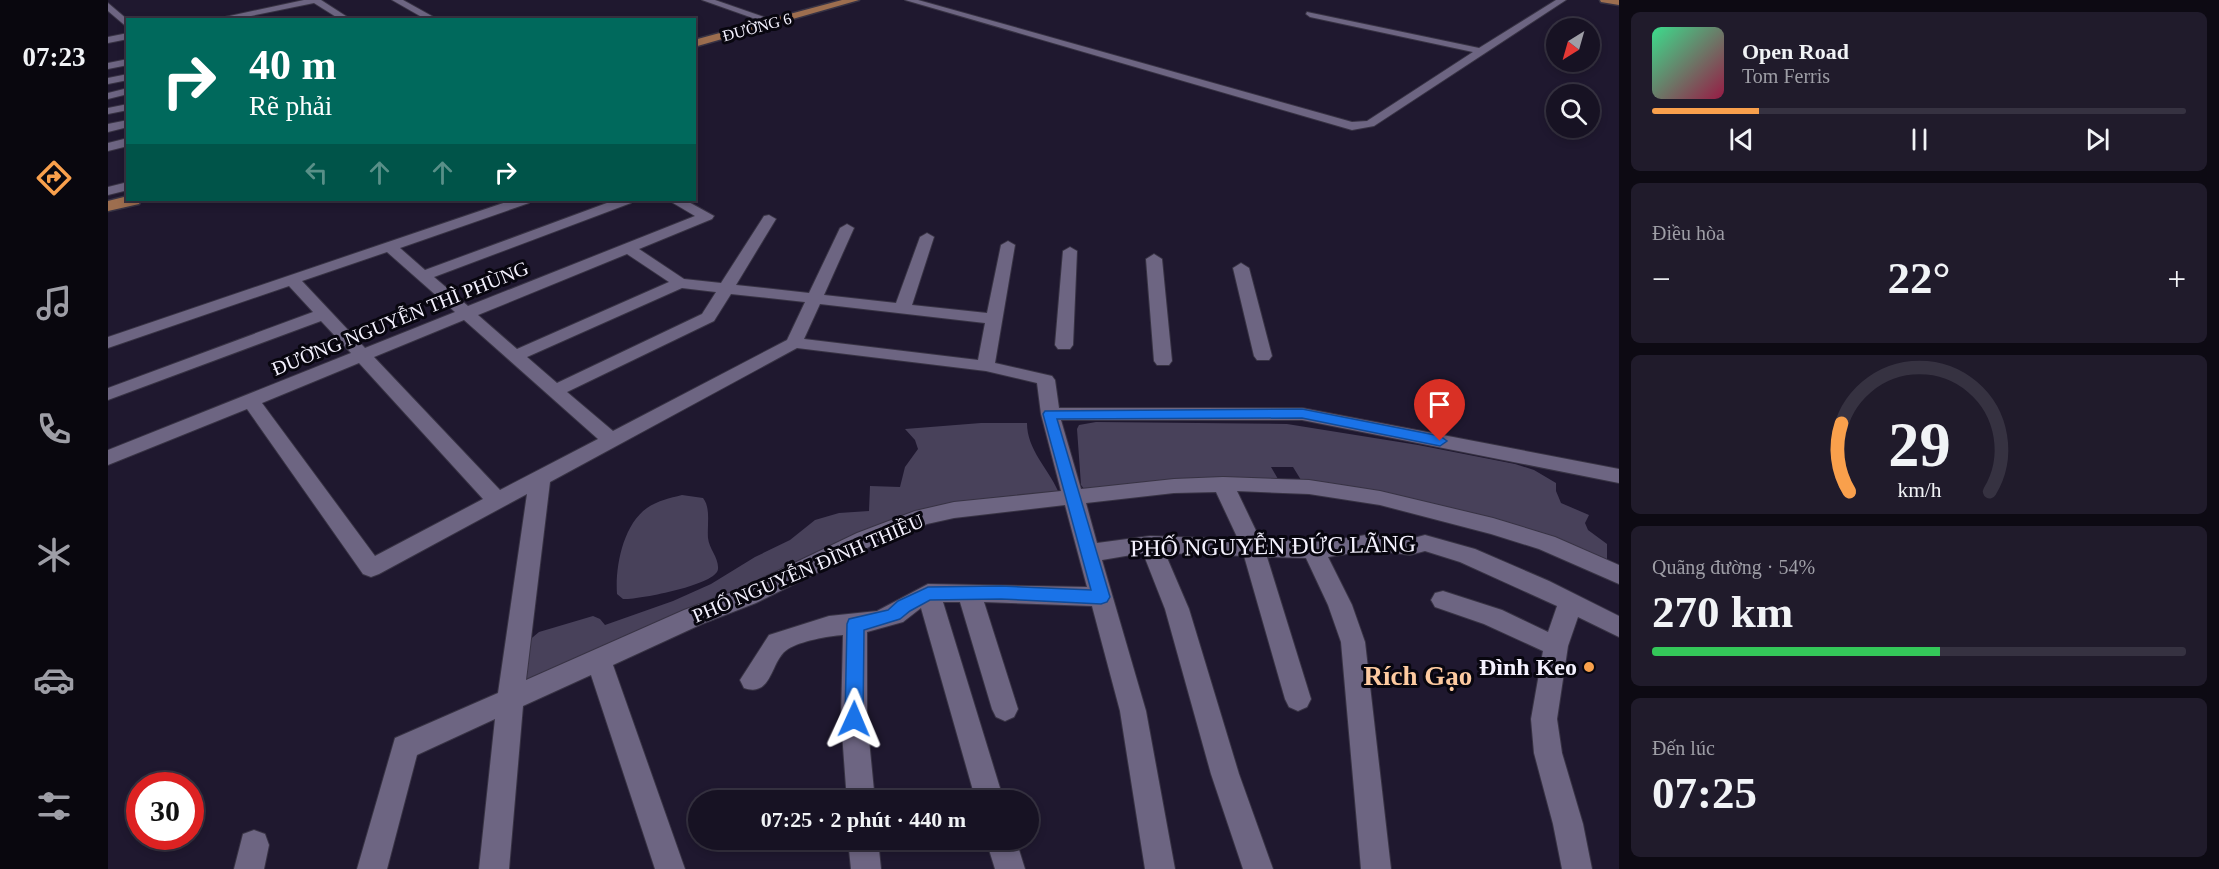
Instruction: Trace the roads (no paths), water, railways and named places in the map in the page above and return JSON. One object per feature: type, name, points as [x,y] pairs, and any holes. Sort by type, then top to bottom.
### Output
[{"type":"main road","name":"ĐƯỜNG 6","points":[[696,41],[841,0]]},
{"type":"main road","name":"ĐƯỜNG 6","points":[[770,21],[854,0]]},
{"type":"main road","points":[[1605,0],[1619,2]]},
{"type":"main road","points":[[108,201],[126,196]]},
{"type":"main road","points":[[108,206],[129,201]]},
{"type":"street","points":[[225,18],[316,0],[342,18]]},
{"type":"street","points":[[396,0],[431,18]]},
{"type":"street","points":[[408,0],[443,18]]},
{"type":"street","points":[[706,0],[770,21]]},
{"type":"street","points":[[909,0],[1352,126],[1370,124],[1562,0]]},
{"type":"street","points":[[108,6],[126,23]]},
{"type":"street","points":[[1310,14],[1481,51]]},
{"type":"street","points":[[108,40],[126,36]]},
{"type":"street","points":[[108,66],[126,62]]},
{"type":"street","points":[[108,81],[126,77]]},
{"type":"street","points":[[108,96],[126,92]]},
{"type":"street","points":[[108,111],[126,107]]},
{"type":"street","points":[[108,128],[126,124]]},
{"type":"street","points":[[108,147],[126,142]]},
{"type":"street","points":[[108,191],[126,186]]},
{"type":"street","points":[[108,343],[521,201]]},
{"type":"street","points":[[423,276],[623,201]]},
{"type":"street","name":"ĐƯỜNG NGUYỄN THÌ PHÙNG","points":[[110,451],[251,401],[707,216],[677,201]]},
{"type":"street","points":[[556,390],[708,317],[769,219]]},
{"type":"street","points":[[794,343],[847,228]]},
{"type":"street","points":[[902,309],[927,237]]},
{"type":"street","points":[[986,366],[1008,245]]},
{"type":"street","points":[[389,246],[611,440]]},
{"type":"street","points":[[628,248],[680,283],[993,319]]},
{"type":"street","points":[[1064,345],[1070,251]]},
{"type":"street","points":[[1154,259],[1162,361]]},
{"type":"street","points":[[1241,268],[1263,356]]},
{"type":"street","points":[[292,280],[497,501]]},
{"type":"street","points":[[516,356],[680,283]]},
{"type":"street","points":[[108,394],[324,314]]},
{"type":"street","points":[[251,401],[371,568],[794,343],[986,366],[1046,380],[1050,414],[1134,711],[1160,869]]},
{"type":"street","points":[[1050,414],[1302,414],[1619,477]]},
{"type":"street","points":[[494,869],[510,701],[540,478]]},
{"type":"street","points":[[1223,484],[1253,548],[1298,699]]},
{"type":"street","name":"PHỐ NGUYỄN ĐÌNH THIỀU","points":[[372,869],[405,747],[693,617],[748,596],[865,539],[902,524],[954,510],[1072,496],[1223,484],[1309,487],[1414,505],[1547,543],[1619,575]]},
{"type":"street","name":"PHỐ NGUYỄN ĐỨC LÃNG","points":[[1089,553],[1150,544],[1314,550],[1372,542],[1410,547],[1425,543],[1467,555],[1541,587],[1619,627]]},
{"type":"street","points":[[1150,544],[1177,609],[1225,774],[1258,869]]},
{"type":"street","points":[[1314,550],[1340,605],[1353,642],[1376,869]]},
{"type":"street","points":[[753,680],[778,642],[829,626],[877,621],[894,615],[904,606],[928,593],[1101,597]]},
{"type":"street","points":[[928,593],[987,790]]},
{"type":"street","points":[[969,593],[1005,710]]},
{"type":"street","points":[[1443,600],[1492,617],[1557,646]]},
{"type":"street","points":[[1570,603],[1557,646],[1544,719],[1548,753],[1568,824],[1577,869]]},
{"type":"street","points":[[855,624],[854,719],[860,790]]},
{"type":"street","points":[[599,660],[670,869]]},
{"type":"street","points":[[864,850],[866,869]]},
{"type":"street","points":[[1004,850],[1010,869]]},
{"type":"place","name":"Đình Keo","points":[[1589,667]]},
{"type":"district","name":"Rích Gạo","points":[[1418,676]]}]
